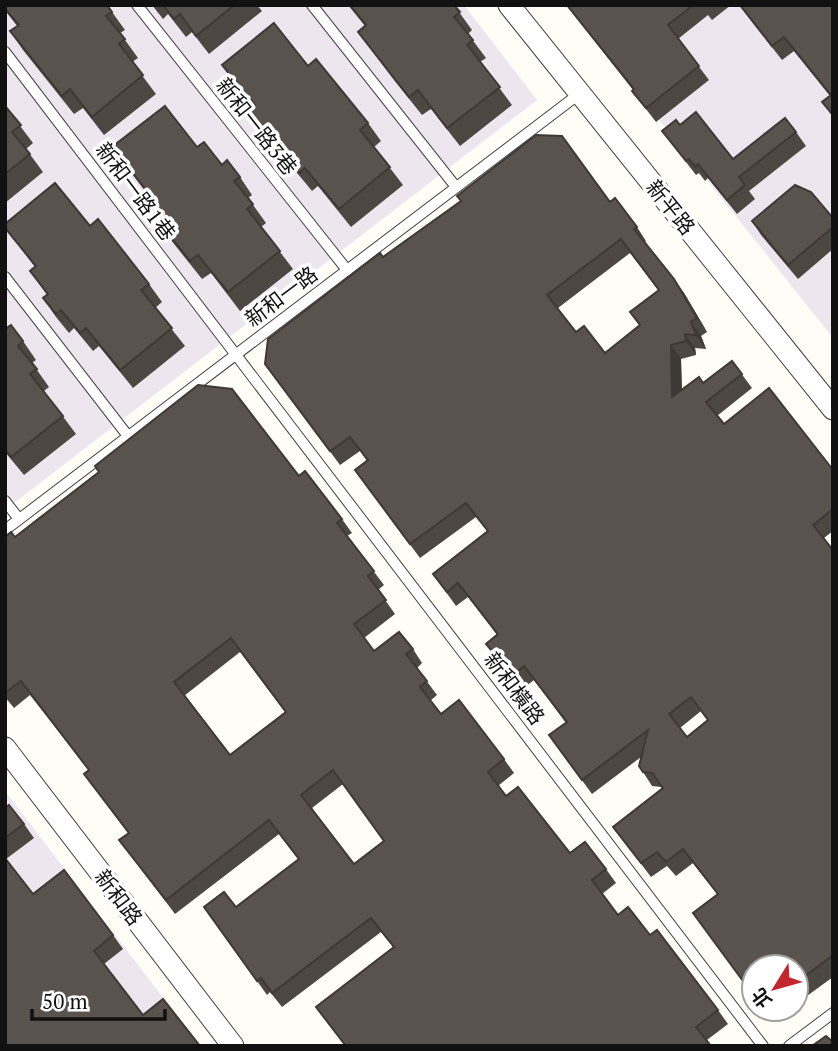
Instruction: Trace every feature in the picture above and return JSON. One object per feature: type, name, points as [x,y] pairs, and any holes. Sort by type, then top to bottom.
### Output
[{"type":"street","name":"新平路","points":[[509,5],[833,409]]},
{"type":"street","name":"新和路","points":[[5,748],[233,1046]]},
{"type":"lane","name":"新和一路3巷","points":[[137,5],[347,270]]},
{"type":"lane","points":[[312,5],[456,187]]},
{"type":"lane","name":"新和一路1巷","points":[[5,52],[237,354]]},
{"type":"lane","name":"新和一路","points":[[5,530],[579,93]]},
{"type":"lane","points":[[5,277],[128,436]]},
{"type":"lane","name":"新和橫路","points":[[237,354],[763,1046]]},
{"type":"lane","points":[[5,501],[19,519]]},
{"type":"lane","points":[[789,1046],[833,1013]]},
{"type":"shaded area","points":[[20,5],[464,5],[537,100],[5,510],[5,16]]},
{"type":"shaded area","points":[[567,5],[833,5],[833,338]]},
{"type":"shaded area","points":[[5,791],[200,1046],[5,1046]]},
{"type":"building","points":[[5,5],[107,5],[112,12],[106,16],[125,39],[119,44],[143,75],[92,117],[70,89],[62,96],[10,31],[19,25],[5,9]]},
{"type":"building","points":[[163,5],[234,5],[196,36],[180,14],[174,19]]},
{"type":"building","points":[[350,5],[454,5],[460,12],[454,17],[473,40],[467,45],[500,87],[447,128],[418,90],[409,97],[358,32],[366,25]]},
{"type":"building","points":[[567,5],[693,5],[668,25],[699,66],[646,108]]},
{"type":"building","points":[[740,5],[833,5],[833,115],[822,102],[831,95],[784,37],[772,46]]},
{"type":"building","points":[[274,23],[308,66],[316,59],[368,123],[360,130],[390,167],[339,209],[305,168],[299,173],[280,149],[275,154],[262,138],[267,134],[248,111],[255,105],[222,65]]},
{"type":"building","points":[[5,106],[21,125],[12,132],[30,154],[5,174]]},
{"type":"building","points":[[165,106],[197,147],[204,142],[222,165],[227,160],[240,177],[234,181],[253,204],[247,209],[280,251],[228,292],[198,255],[190,261],[138,197],[146,190],[112,147]]},
{"type":"building","points":[[696,112],[733,159],[785,118],[796,132],[739,177],[745,185],[727,200],[698,164],[696,167],[689,159],[686,161],[662,131],[676,120],[680,125]]},
{"type":"building","points":[[536,135],[562,136],[610,202],[615,198],[637,227],[634,229],[674,279],[697,318],[691,322],[696,335],[685,334],[686,341],[671,345],[672,397],[699,377],[703,383],[732,361],[742,374],[706,402],[724,424],[769,388],[833,470],[833,509],[813,525],[833,550],[833,955],[810,972],[810,953],[740,953],[740,977],[693,913],[718,894],[683,849],[666,862],[657,852],[641,863],[613,827],[663,788],[652,773],[643,772],[639,766],[648,730],[582,780],[549,735],[567,722],[524,666],[512,676],[486,644],[498,634],[458,583],[447,592],[433,574],[488,531],[466,503],[410,544],[355,470],[368,460],[350,437],[330,451],[265,364],[268,339],[380,253],[383,257],[461,201],[457,196]],"holes":[[[621,239],[659,290],[630,312],[640,325],[605,353],[584,326],[576,332],[547,295]],[[691,697],[708,720],[687,737],[669,714]]]},
{"type":"building","points":[[55,183],[90,226],[98,219],[149,284],[141,290],[172,328],[120,370],[86,328],[80,333],[61,310],[56,314],[43,298],[48,294],[30,271],[36,266],[5,228],[5,224]]},
{"type":"building","points":[[795,185],[811,192],[833,218],[833,227],[788,265],[752,221]]},
{"type":"building","points":[[11,325],[23,341],[18,346],[37,369],[30,374],[63,416],[11,457],[5,450],[5,329]]},
{"type":"building","points":[[198,385],[232,389],[299,476],[305,471],[342,519],[337,523],[374,571],[368,576],[386,600],[354,624],[374,651],[399,632],[413,649],[406,654],[427,681],[420,687],[441,714],[459,700],[504,759],[488,772],[506,796],[518,787],[570,853],[585,842],[606,869],[592,880],[618,915],[628,907],[650,935],[657,930],[718,1010],[696,1027],[711,1046],[346,1046],[316,1007],[394,947],[371,918],[272,993],[261,978],[257,981],[204,907],[224,892],[236,907],[299,859],[269,820],[166,900],[119,840],[129,833],[84,774],[89,770],[21,681],[5,693],[5,537],[11,532],[15,537],[99,472],[95,466]],"holes":[[[231,638],[286,712],[230,755],[174,682]],[[333,770],[384,841],[354,864],[301,795]]]},
{"type":"building","points":[[9,805],[24,824],[5,838],[5,808]]},
{"type":"building","points":[[5,858],[33,894],[64,870],[113,935],[94,951],[143,1015],[163,999],[200,1046],[5,1046]]},
{"type":"building","points":[[826,1036],[833,1042],[833,1046],[812,1046]]}]
